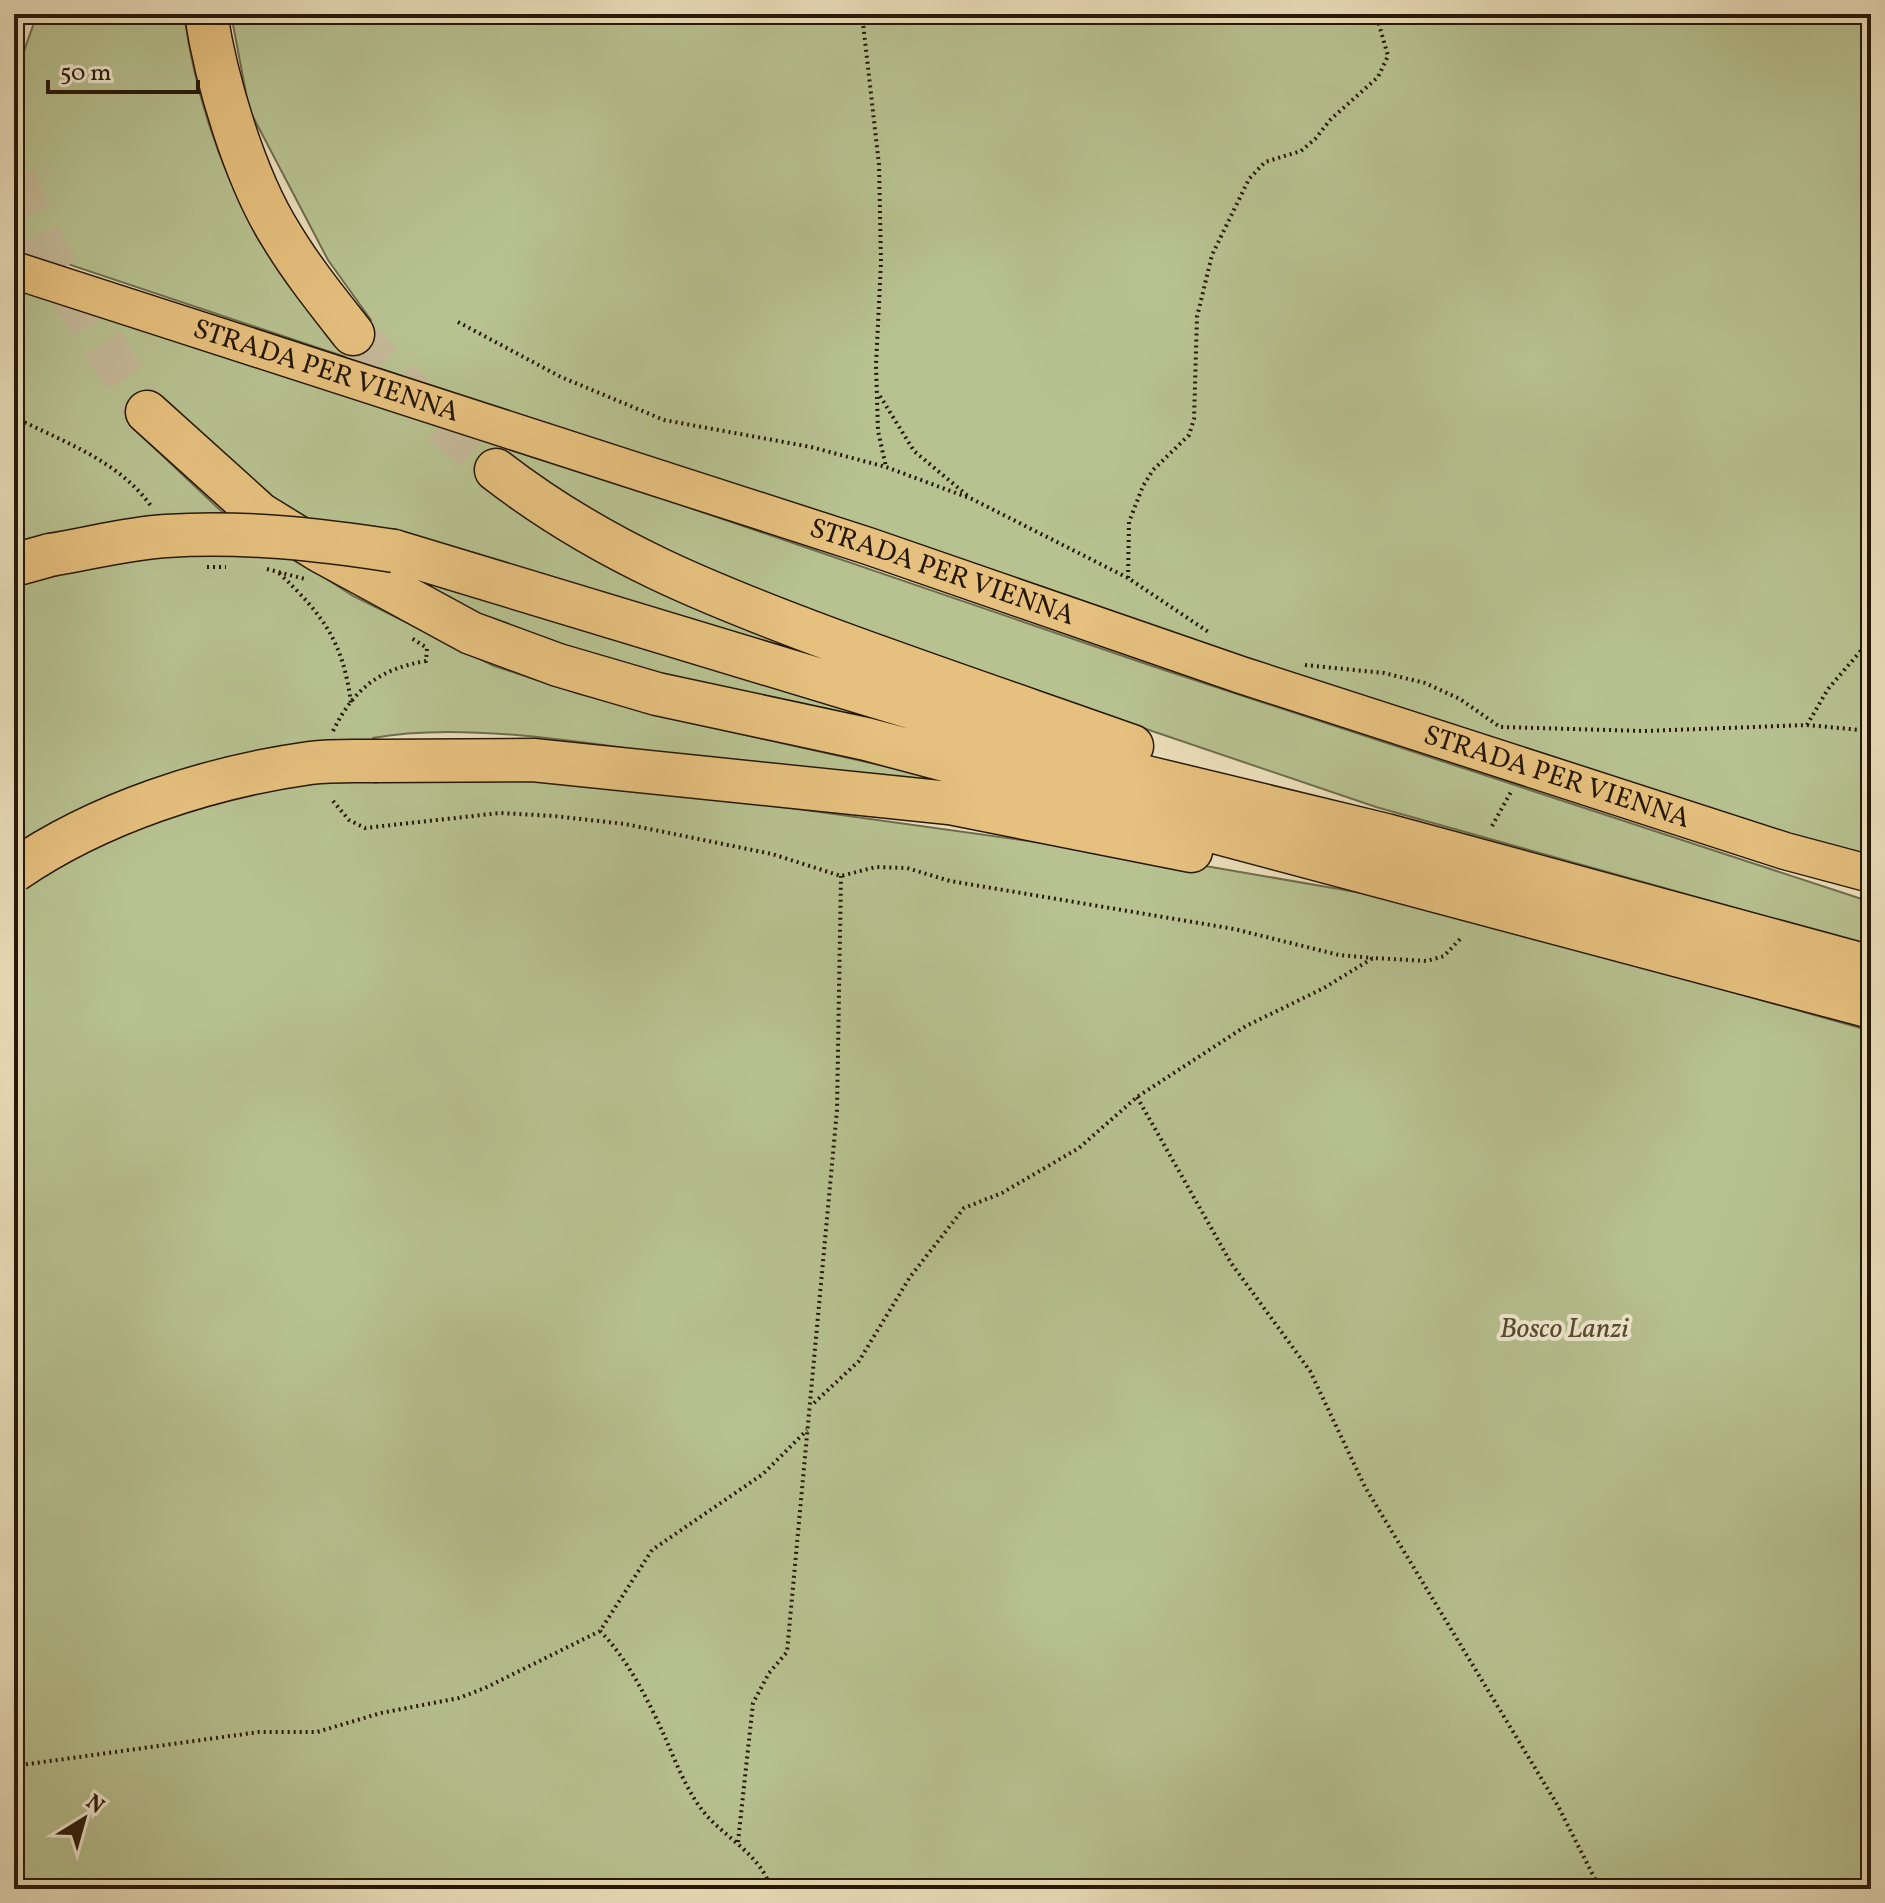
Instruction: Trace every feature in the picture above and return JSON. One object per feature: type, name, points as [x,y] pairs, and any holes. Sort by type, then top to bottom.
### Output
[{"type":"highway","points":[[206,14],[211,50],[230,115],[279,232],[353,334]]},
{"type":"highway","points":[[147,412],[260,514],[391,592],[471,633],[543,660],[657,694],[1871,967]]},
{"type":"highway","points":[[496,470],[550,512],[615,549],[764,615],[1386,835],[1425,866],[1708,962],[1871,1007]]},
{"type":"highway","points":[[32,560],[162,536],[239,533],[313,539],[394,551],[785,666],[1121,771],[1386,835]]},
{"type":"highway","points":[[14,871],[85,832],[142,806],[198,788],[311,762],[533,760],[949,803],[1366,885],[1425,866]]},
{"type":"main road","name":"STRADA PER VIENNA","points":[[14,270],[852,541],[1241,675],[1785,851],[1871,874]]},
{"type":"path","points":[[862,14],[879,165],[880,450],[886,467]]},
{"type":"path","points":[[1128,578],[1129,522],[1143,486],[1153,470],[1189,435],[1194,419],[1193,341],[1212,255],[1249,179],[1265,162],[1301,151],[1378,77],[1388,56],[1376,14]]},
{"type":"path","points":[[458,322],[561,377],[664,420],[811,447],[886,467],[972,499],[1128,578],[1179,615],[1214,634]]},
{"type":"path","points":[[879,394],[914,451],[972,499]]},
{"type":"path","points":[[14,417],[91,454],[127,479],[157,515]]},
{"type":"path","points":[[203,565],[227,567]]},
{"type":"path","points":[[254,568],[277,570],[308,580]]},
{"type":"path","points":[[277,570],[336,637],[347,669],[351,703]]},
{"type":"path","points":[[328,741],[351,703],[383,672],[426,661],[427,648],[405,633]]},
{"type":"path","points":[[1807,725],[1828,689],[1871,639]]},
{"type":"path","points":[[1292,661],[1384,673],[1425,683],[1460,699],[1500,727],[1645,731],[1807,725],[1871,731]]},
{"type":"path","points":[[1492,826],[1525,765]]},
{"type":"path","points":[[333,801],[349,820],[365,828],[500,813],[625,824],[772,854],[841,876],[876,867],[907,868],[950,881],[1234,929],[1339,955],[1427,961],[1444,956],[1462,937]]},
{"type":"path","points":[[738,1842],[753,1703],[769,1673],[787,1652],[837,1110],[841,876]]},
{"type":"path","points":[[812,1405],[859,1361],[910,1277],[964,1208],[1002,1193],[1079,1148],[1137,1097],[1246,1026],[1324,988],[1373,958]]},
{"type":"path","points":[[1137,1097],[1231,1263],[1310,1371],[1365,1487],[1558,1806],[1600,1889]]},
{"type":"path","points":[[14,1766],[259,1732],[317,1732],[381,1713],[459,1698],[600,1631],[652,1550],[763,1474],[807,1430]]},
{"type":"path","points":[[600,1631],[612,1644],[658,1722],[686,1784],[707,1816],[738,1842],[768,1880],[771,1889]]},
{"type":"green space","points":[[37,14],[184,14],[194,69],[209,124],[241,203],[274,259],[340,347],[371,320],[328,260],[249,109],[231,14],[1871,14],[1871,862],[1635,789],[14,246],[14,80]]},
{"type":"green space","name":"Bosco Lanzi","points":[[14,284],[495,441],[1158,668],[1871,902],[1871,946],[1376,807],[863,633],[486,484],[1421,868],[573,651],[472,615],[297,517],[227,465],[171,405],[147,412],[132,427],[220,510],[353,596],[494,666],[580,694],[692,723],[1139,823],[627,748],[494,733],[410,733],[373,738],[377,761],[624,785],[1188,863],[1362,893],[1534,936],[1871,1031],[1871,1889],[14,1889]]},
{"type":"tunnel","points":[[14,176],[56,268],[147,412]]},
{"type":"tunnel","points":[[353,334],[443,424],[496,470]]}]
